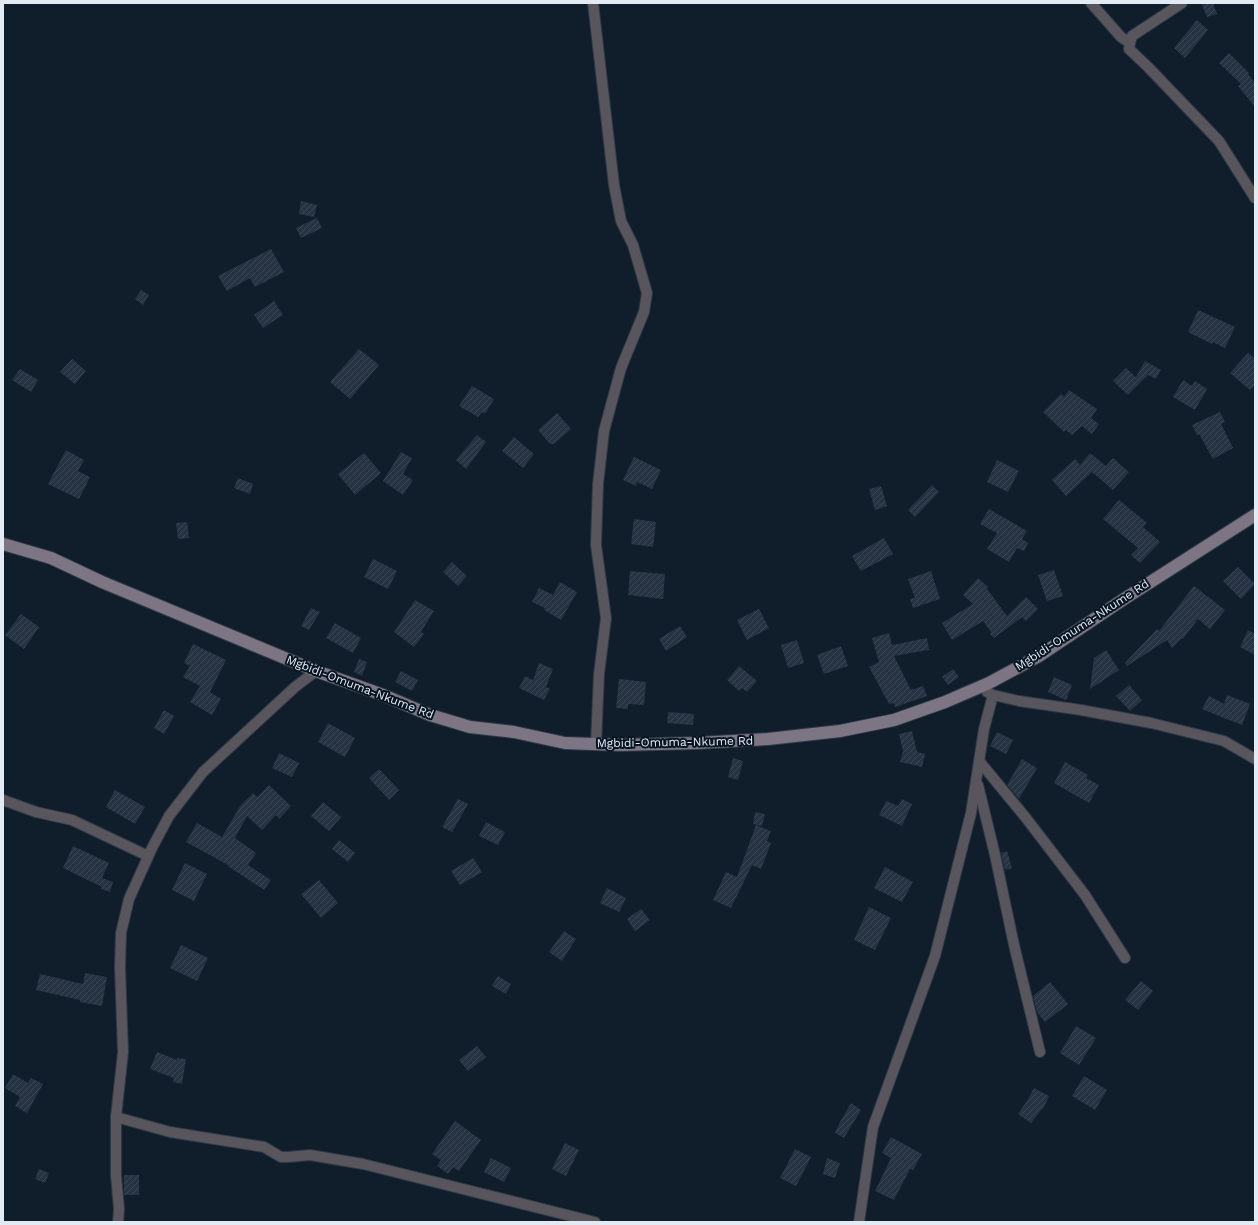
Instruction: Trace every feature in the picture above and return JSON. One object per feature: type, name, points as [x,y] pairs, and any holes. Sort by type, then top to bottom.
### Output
[{"type":"street","points":[[593,3],[614,185],[621,221],[633,244],[647,293],[644,312],[621,368],[604,431],[598,484],[596,544],[606,618],[599,674],[596,744]]},
{"type":"street","points":[[1091,3],[1121,37],[1130,42]]},
{"type":"street","points":[[1182,3],[1132,36],[1129,49],[1218,141],[1255,198]]},
{"type":"street","name":"Mgbidi-Omuma-Nkume Rd","points":[[3,544],[51,558],[102,582],[316,671],[383,695],[430,715],[470,727],[514,732],[565,743],[620,745],[705,743],[768,739],[840,730],[894,720],[945,702],[979,687],[1039,656],[1124,599],[1255,515]]},
{"type":"street","points":[[118,1222],[119,1209],[116,1175],[116,1117],[123,1052],[120,967],[122,933],[129,899],[148,856],[169,816],[203,772],[295,687],[316,671]]},
{"type":"street","points":[[979,687],[993,694],[1019,701],[1151,723],[1224,741],[1255,759]]},
{"type":"street","points":[[859,1222],[873,1127],[935,956],[971,813],[984,729],[993,694]]},
{"type":"street","points":[[980,762],[1026,818],[1085,895],[1125,958]]},
{"type":"street","points":[[977,781],[1040,1052]]},
{"type":"street","points":[[3,800],[36,812],[72,820],[148,856]]},
{"type":"street","points":[[116,1117],[170,1132],[264,1147],[281,1157],[310,1155],[364,1164],[595,1222]]},
{"type":"building","points":[[1201,3],[1213,3],[1217,14],[1207,17]]},
{"type":"building","points":[[1197,20],[1208,30],[1185,58],[1174,48]]},
{"type":"building","points":[[1229,53],[1249,73],[1248,74],[1255,83],[1255,107],[1238,86],[1241,84],[1219,63]]},
{"type":"building","points":[[301,201],[317,205],[314,217],[299,214]]},
{"type":"building","points":[[317,218],[322,228],[301,238],[296,228]]},
{"type":"building","points":[[271,249],[284,272],[255,287],[250,278],[227,291],[218,276]]},
{"type":"building","points":[[141,290],[149,295],[143,305],[135,299]]},
{"type":"building","points":[[274,301],[283,315],[263,328],[254,315]]},
{"type":"building","points":[[1198,310],[1235,327],[1225,348],[1213,342],[1212,344],[1188,332]]},
{"type":"building","points":[[359,349],[379,365],[350,399],[330,382]]},
{"type":"building","points":[[1248,353],[1255,359],[1255,385],[1250,390],[1230,373]]},
{"type":"building","points":[[72,359],[86,371],[75,384],[60,372]]},
{"type":"building","points":[[1145,361],[1161,370],[1156,379],[1148,375],[1128,395],[1113,381],[1126,368],[1136,377]]},
{"type":"building","points":[[20,369],[38,380],[31,392],[12,380]]},
{"type":"building","points":[[1183,380],[1192,386],[1195,381],[1207,389],[1195,410],[1173,397]]},
{"type":"building","points":[[472,386],[494,399],[485,414],[482,412],[478,417],[459,406]]},
{"type":"building","points":[[1069,390],[1097,409],[1091,418],[1099,424],[1092,434],[1082,426],[1072,435],[1066,430],[1064,432],[1043,412],[1061,394],[1064,397]]},
{"type":"building","points":[[1220,412],[1225,422],[1221,424],[1233,448],[1213,459],[1199,434],[1197,435],[1192,425]]},
{"type":"building","points":[[557,413],[571,429],[554,444],[550,444],[538,430]]},
{"type":"building","points":[[477,435],[486,442],[466,469],[456,460]]},
{"type":"building","points":[[514,437],[534,454],[523,468],[502,451]]},
{"type":"building","points":[[66,450],[84,460],[78,471],[90,477],[79,499],[48,484]]},
{"type":"building","points":[[401,452],[412,458],[403,474],[413,480],[403,495],[383,481]]},
{"type":"building","points":[[364,453],[381,473],[355,495],[338,474]]},
{"type":"building","points":[[1090,453],[1106,466],[1113,458],[1129,472],[1113,490],[1092,472],[1066,496],[1052,480],[1075,459],[1080,465]]},
{"type":"building","points":[[634,457],[661,470],[652,489],[637,482],[636,486],[623,480]]},
{"type":"building","points":[[997,460],[1019,471],[1008,492],[987,482]]},
{"type":"building","points":[[238,478],[253,484],[250,494],[234,488]]},
{"type":"building","points":[[932,485],[939,492],[915,517],[908,510]]},
{"type":"building","points":[[881,486],[887,506],[875,510],[869,489]]},
{"type":"building","points":[[1119,500],[1147,523],[1143,527],[1160,542],[1140,563],[1131,555],[1138,548],[1103,519]]},
{"type":"building","points":[[989,509],[1027,531],[1022,539],[1028,543],[1024,551],[1017,548],[1009,562],[987,549],[997,533],[980,524]]},
{"type":"building","points":[[634,519],[656,522],[653,547],[631,544]]},
{"type":"building","points":[[187,522],[189,538],[178,539],[176,523]]},
{"type":"building","points":[[884,538],[893,554],[861,571],[852,556]]},
{"type":"building","points":[[373,559],[397,571],[388,589],[364,577]]},
{"type":"building","points":[[452,562],[467,576],[458,586],[443,572]]},
{"type":"building","points":[[1238,567],[1255,584],[1241,599],[1223,581]]},
{"type":"building","points":[[1054,570],[1063,596],[1047,601],[1038,575]]},
{"type":"building","points":[[630,571],[665,574],[663,599],[628,595]]},
{"type":"building","points":[[931,571],[940,599],[913,608],[910,599],[915,598],[908,579]]},
{"type":"building","points":[[978,578],[988,587],[987,589],[1007,616],[1026,597],[1038,609],[1026,621],[1022,617],[994,638],[983,621],[952,640],[942,623],[973,604],[963,595]]},
{"type":"building","points":[[560,582],[577,592],[561,620],[544,610],[545,608],[532,602],[539,588],[553,595]]},
{"type":"building","points":[[1194,586],[1225,610],[1210,629],[1198,619],[1183,639],[1182,638],[1172,648],[1167,640],[1127,666],[1125,663],[1157,629],[1159,631]]},
{"type":"building","points":[[415,600],[434,611],[421,632],[424,634],[414,647],[394,632]]},
{"type":"building","points":[[311,608],[320,612],[309,630],[301,626]]},
{"type":"building","points":[[759,609],[769,628],[747,640],[737,620]]},
{"type":"building","points":[[21,614],[39,627],[24,649],[5,635]]},
{"type":"building","points":[[335,623],[361,638],[353,653],[326,638]]},
{"type":"building","points":[[680,626],[687,637],[666,651],[659,639]]},
{"type":"building","points":[[1248,630],[1255,634],[1255,655],[1240,647]]},
{"type":"building","points":[[889,633],[892,645],[927,638],[929,650],[894,656],[911,690],[923,686],[927,696],[895,707],[894,703],[889,704],[869,667],[879,662],[872,638]]},
{"type":"building","points":[[797,640],[804,663],[788,668],[781,645]]},
{"type":"building","points":[[193,644],[226,660],[210,692],[221,699],[212,715],[190,702],[200,686],[183,677],[190,666],[184,663]]},
{"type":"building","points":[[841,646],[848,666],[824,674],[817,655]]},
{"type":"building","points":[[1106,650],[1119,670],[1090,689],[1094,658]]},
{"type":"building","points":[[359,659],[367,662],[362,676],[354,672]]},
{"type":"building","points":[[539,663],[553,669],[546,687],[550,689],[544,700],[519,688],[525,676],[533,680]]},
{"type":"building","points":[[739,666],[757,681],[747,692],[742,688],[739,691],[727,680]]},
{"type":"building","points":[[953,669],[959,677],[948,685],[942,677]]},
{"type":"building","points":[[401,671],[418,680],[412,691],[395,682]]},
{"type":"building","points":[[1054,677],[1072,685],[1066,700],[1048,692]]},
{"type":"building","points":[[619,679],[646,682],[644,705],[628,704],[628,709],[616,708]]},
{"type":"building","points":[[1129,685],[1142,700],[1130,711],[1116,696]]},
{"type":"building","points":[[1227,695],[1250,704],[1242,725],[1202,709],[1209,696],[1224,704]]},
{"type":"building","points":[[164,710],[174,716],[164,734],[154,728]]},
{"type":"building","points":[[668,712],[694,714],[693,725],[667,723]]},
{"type":"building","points":[[328,723],[355,738],[345,757],[318,742]]},
{"type":"building","points":[[912,731],[917,752],[925,754],[922,767],[900,762],[903,751],[899,734]]},
{"type":"building","points":[[997,732],[1013,740],[1006,754],[990,746]]},
{"type":"building","points":[[279,753],[299,763],[292,777],[272,768]]},
{"type":"building","points":[[733,758],[743,761],[738,780],[728,777]]},
{"type":"building","points":[[1022,759],[1037,768],[1019,799],[1007,785]]},
{"type":"building","points":[[1065,762],[1088,775],[1086,778],[1099,785],[1089,803],[1054,783]]},
{"type":"building","points":[[379,769],[399,790],[389,800],[369,778]]},
{"type":"building","points":[[269,785],[291,806],[279,819],[276,815],[262,830],[247,816],[235,838],[256,853],[248,865],[271,880],[264,890],[228,865],[186,842],[197,823],[222,837],[240,806],[253,793],[257,797]]},
{"type":"building","points":[[115,790],[145,807],[135,824],[106,807]]},
{"type":"building","points":[[458,799],[468,804],[452,832],[442,827]]},
{"type":"building","points":[[902,799],[912,804],[902,826],[879,815],[886,801],[898,806]]},
{"type":"building","points":[[323,802],[341,817],[329,831],[311,816]]},
{"type":"building","points":[[755,812],[765,814],[762,826],[753,824]]},
{"type":"building","points":[[486,822],[505,832],[498,845],[479,836]]},
{"type":"building","points":[[756,825],[771,831],[767,841],[771,843],[761,869],[752,865],[731,908],[713,900],[726,872],[737,877]]},
{"type":"building","points":[[339,840],[355,853],[348,862],[332,849]]},
{"type":"building","points":[[73,846],[109,863],[102,878],[113,882],[110,892],[101,889],[102,887],[63,868]]},
{"type":"building","points":[[1007,851],[1012,868],[1005,870],[1001,853]]},
{"type":"building","points":[[473,858],[482,872],[460,885],[451,871]]},
{"type":"building","points":[[185,863],[207,874],[194,901],[172,890]]},
{"type":"building","points":[[885,867],[913,882],[902,902],[874,888]]},
{"type":"building","points":[[319,880],[338,903],[321,918],[301,894]]},
{"type":"building","points":[[607,888],[626,898],[619,912],[600,903]]},
{"type":"building","points":[[869,907],[891,918],[875,950],[854,940]]},
{"type":"building","points":[[641,909],[650,920],[635,931],[627,919]]},
{"type":"building","points":[[564,931],[576,939],[562,961],[549,952]]},
{"type":"building","points":[[181,945],[208,958],[197,981],[170,968]]},
{"type":"building","points":[[85,973],[107,977],[102,1006],[80,1002],[80,1000],[36,990],[40,974],[83,984]]},
{"type":"building","points":[[498,976],[511,984],[506,994],[492,986]]},
{"type":"building","points":[[1141,981],[1153,991],[1138,1010],[1125,1000]]},
{"type":"building","points":[[1050,982],[1068,1004],[1045,1022],[1037,1012],[1033,996]]},
{"type":"building","points":[[1076,1026],[1096,1038],[1079,1065],[1060,1053]]},
{"type":"building","points":[[477,1046],[486,1057],[468,1071],[459,1060]]},
{"type":"building","points":[[157,1052],[177,1060],[177,1058],[186,1059],[182,1084],[173,1082],[174,1078],[150,1069]]},
{"type":"building","points":[[13,1074],[28,1083],[31,1078],[43,1084],[27,1113],[15,1106],[20,1097],[5,1088]]},
{"type":"building","points":[[1084,1076],[1107,1090],[1095,1110],[1072,1096]]},
{"type":"building","points":[[1034,1088],[1049,1096],[1043,1109],[1031,1123],[1018,1114]]},
{"type":"building","points":[[851,1103],[861,1110],[844,1138],[835,1133]]},
{"type":"building","points":[[455,1121],[481,1140],[459,1171],[453,1167],[448,1174],[437,1166],[441,1160],[432,1154]]},
{"type":"building","points":[[891,1137],[922,1154],[913,1170],[910,1169],[894,1200],[875,1191],[891,1158],[882,1153]]},
{"type":"building","points":[[565,1143],[579,1150],[566,1176],[552,1169]]},
{"type":"building","points":[[795,1149],[811,1157],[796,1186],[780,1178]]},
{"type":"building","points":[[491,1158],[511,1168],[504,1182],[484,1172]]},
{"type":"building","points":[[827,1158],[840,1163],[835,1178],[823,1174]]},
{"type":"building","points":[[39,1169],[49,1173],[45,1183],[35,1179]]},
{"type":"building","points":[[124,1175],[139,1175],[139,1195],[124,1195]]}]
